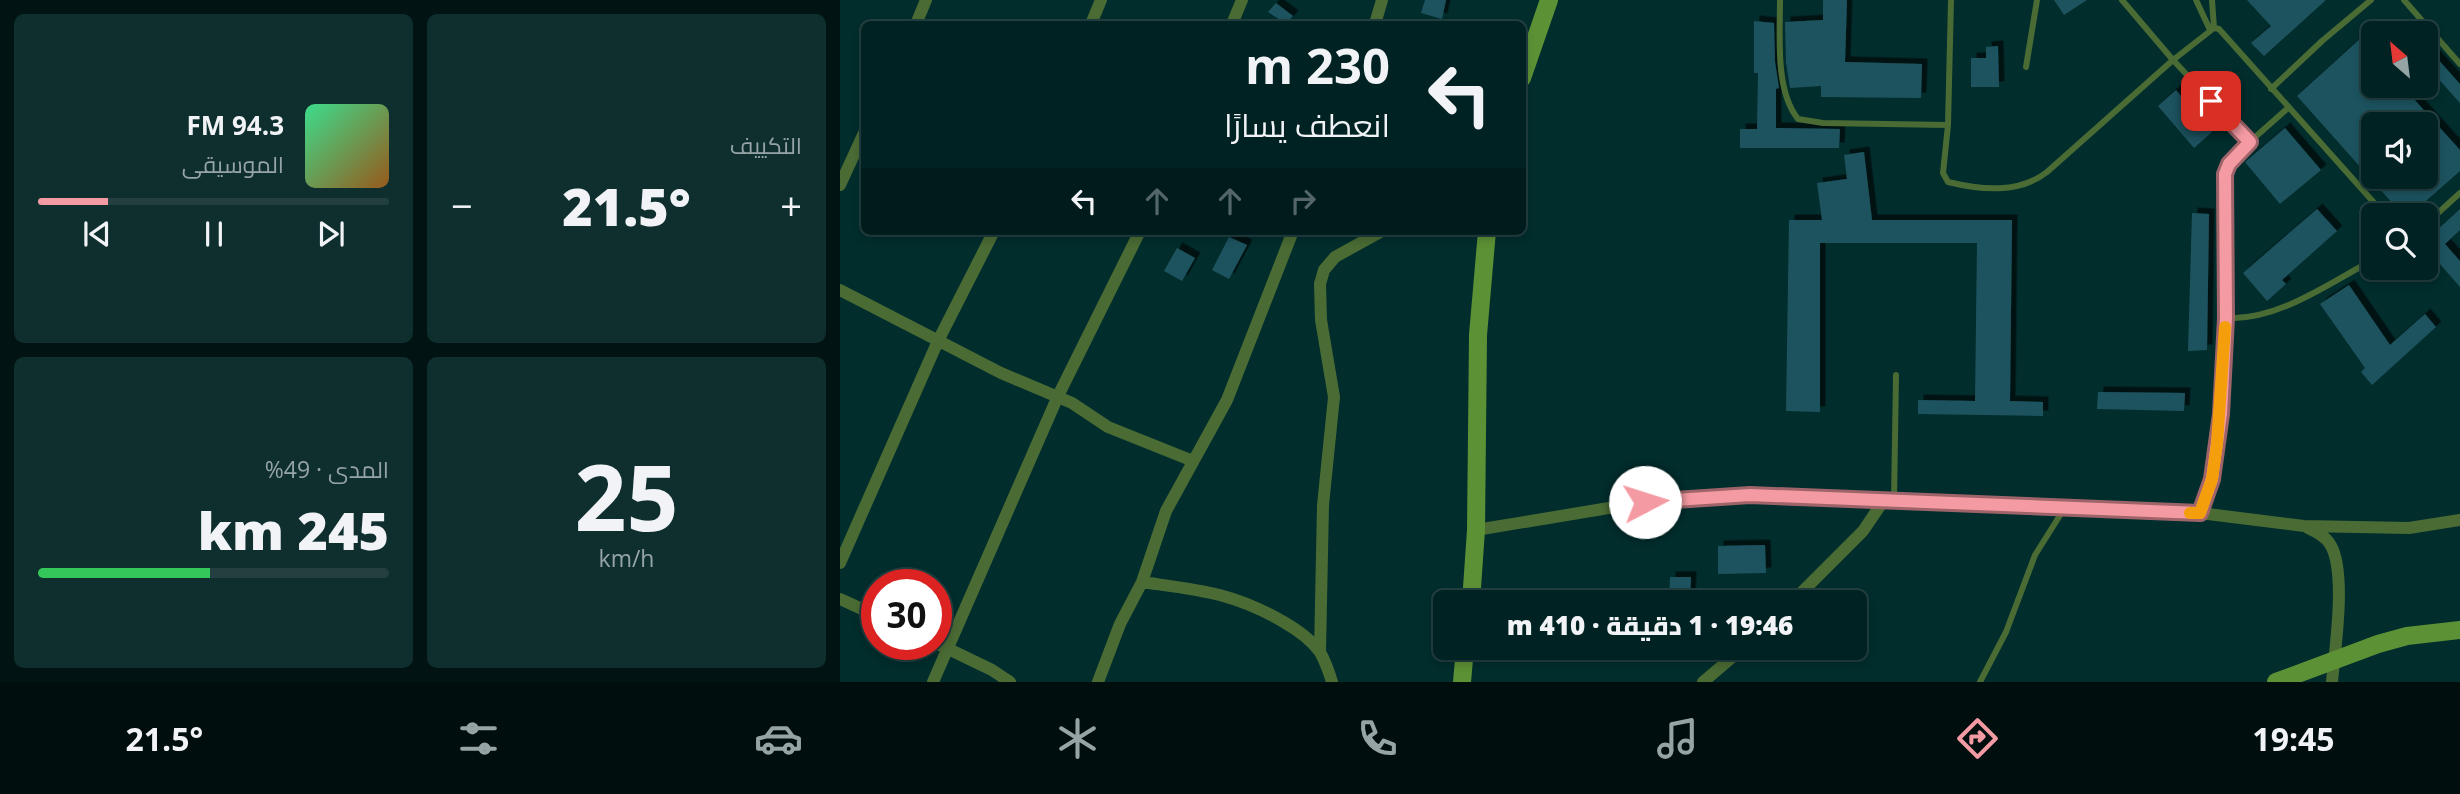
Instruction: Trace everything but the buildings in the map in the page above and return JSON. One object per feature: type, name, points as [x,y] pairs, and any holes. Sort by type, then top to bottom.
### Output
[{"type":"main road","points":[[1526,66],[1549,0]]},
{"type":"main road","points":[[1472,590],[1476,530],[1478,335],[1487,235]]},
{"type":"main road","points":[[2276,682],[2334,659],[2407,636],[2460,630]]},
{"type":"main road","points":[[1462,682],[1464,660]]},
{"type":"street","points":[[1092,21],[1101,0]]},
{"type":"street","points":[[1233,21],[1242,0]]},
{"type":"street","points":[[1376,21],[1382,0]]},
{"type":"street","points":[[920,21],[923,1]]},
{"type":"street","points":[[840,184],[861,139]]},
{"type":"street","points":[[840,563],[938,341],[991,235]]},
{"type":"street","points":[[952,624],[1058,396],[1138,235]]},
{"type":"street","points":[[1098,682],[1120,624],[1142,582],[1166,511],[1227,400],[1291,235]]},
{"type":"street","points":[[1332,682],[1320,652],[1323,505],[1334,397],[1321,320],[1321,284],[1324,270],[1335,257],[1375,235]]},
{"type":"street","points":[[840,290],[1001,373],[1058,396],[1108,427],[1194,461]]},
{"type":"street","points":[[1476,530],[1645,502],[1750,495],[2200,513],[2304,526],[2409,528],[2460,520]]},
{"type":"street","points":[[1804,590],[1889,501]]},
{"type":"street","points":[[2304,526],[2321,534],[2330,543],[2336,559],[2339,589],[2332,682]]},
{"type":"street","points":[[1142,582],[1203,590],[1239,600],[1294,628],[1320,652]]},
{"type":"street","points":[[840,599],[861,609]]},
{"type":"street","points":[[952,651],[1010,682]]},
{"type":"street","points":[[933,682],[938,660]]},
{"type":"street","points":[[1703,682],[1729,660]]},
{"type":"lane","points":[[1780,0],[1782,77],[1790,106],[1798,119],[1823,123],[1948,125]]},
{"type":"lane","points":[[1951,0],[1948,125],[1943,173],[1948,182],[2006,188],[2032,183],[2173,60],[2212,29],[2219,29],[2374,203]]},
{"type":"lane","points":[[2026,67],[2037,0]]},
{"type":"lane","points":[[2122,0],[2173,60],[2250,142]]},
{"type":"lane","points":[[2196,0],[2212,29]]},
{"type":"lane","points":[[2212,0],[2212,29]]},
{"type":"lane","points":[[2271,89],[2371,0]]},
{"type":"lane","points":[[2404,0],[2460,64]]},
{"type":"lane","points":[[2200,513],[2212,479],[2217,444],[2226,318],[2225,174],[2229,164],[2250,142],[2288,108]]},
{"type":"lane","points":[[2438,213],[2460,193]]},
{"type":"lane","points":[[2226,318],[2239,318],[2288,304],[2361,266]]},
{"type":"lane","points":[[1889,501],[1896,374]]},
{"type":"lane","points":[[1980,682],[2006,632],[2035,555],[2064,509]]},
{"type":"slow traffic","points":[[2190,513],[2200,513],[2212,479],[2221,414],[2225,327]]},
{"type":"route","points":[[1645,502],[1750,495],[2200,513],[2212,479],[2221,414],[2226,318],[2225,174],[2236,154],[2250,142],[2211,101]]}]
